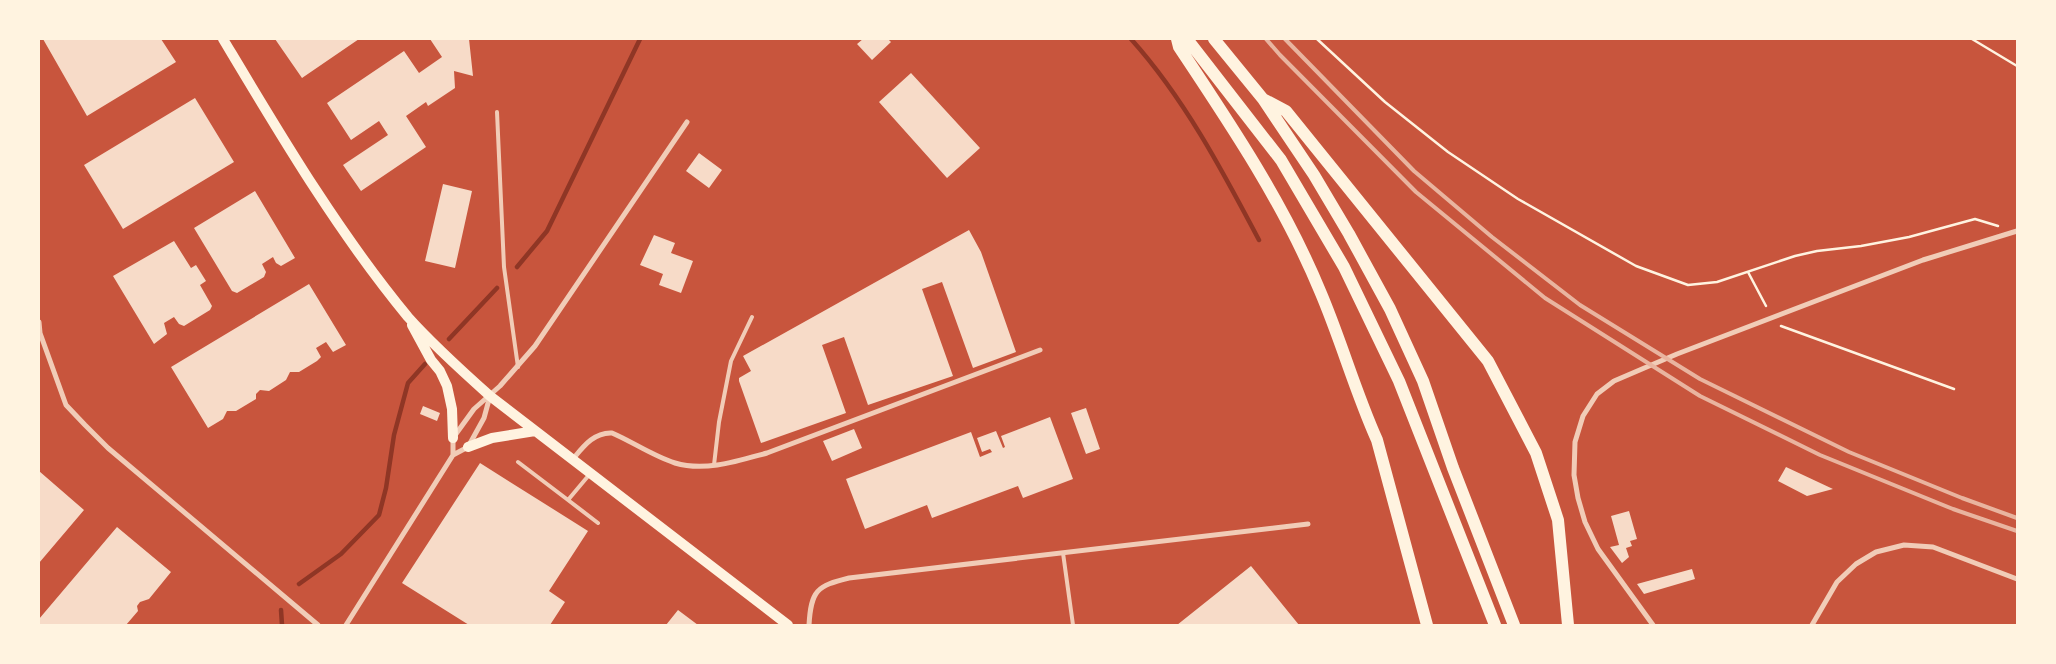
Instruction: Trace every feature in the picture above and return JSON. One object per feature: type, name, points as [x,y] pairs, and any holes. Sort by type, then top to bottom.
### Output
[{"type":"highway","points":[[1177,39],[1179,47],[1232,126],[1267,187],[1296,238],[1320,290],[1377,440],[1427,625]]},
{"type":"highway","points":[[1187,39],[1281,160],[1344,267],[1399,380],[1495,625]]},
{"type":"highway","points":[[1214,39],[1262,98],[1314,175],[1390,309],[1423,382],[1453,468],[1514,625]]},
{"type":"highway","points":[[1262,98],[1286,111],[1488,361],[1536,453],[1558,520],[1568,625]]},
{"type":"main road","points":[[223,39],[316,190],[362,257],[407,315],[455,365],[490,396],[788,625]]},
{"type":"main road","points":[[407,315],[430,360],[440,372],[447,386],[452,409],[453,438]]},
{"type":"main road","points":[[468,447],[492,438],[535,431]]},
{"type":"street","points":[[453,455],[453,438],[474,409],[490,396],[535,346],[687,122]]},
{"type":"street","points":[[1653,625],[1598,549],[1578,498],[1574,476],[1575,442],[1579,425],[1588,406],[1606,386],[1677,354],[1914,263],[2017,231]]},
{"type":"street","points":[[39,322],[40,333],[66,405],[108,448],[318,625]]},
{"type":"street","points":[[572,459],[597,436],[604,433],[612,433],[676,463],[694,466],[730,464],[767,453],[1040,350]]},
{"type":"street","points":[[346,625],[453,455],[468,447],[484,418],[490,396]]},
{"type":"street","points":[[808,625],[813,599],[819,588],[827,583],[849,578],[1308,524]]},
{"type":"street","points":[[1812,625],[1837,582],[1856,564],[1876,552],[1904,544],[1933,547],[2017,579]]},
{"type":"lane","points":[[497,112],[504,267],[518,367]]},
{"type":"lane","points":[[714,465],[719,422],[731,361],[752,317]]},
{"type":"lane","points":[[518,462],[598,524]]},
{"type":"lane","points":[[568,500],[590,473]]},
{"type":"lane","points":[[1063,553],[1073,625]]},
{"type":"path","points":[[1318,39],[1385,102],[1448,152],[1518,199],[1636,266],[1688,285],[1717,282],[1795,256],[1909,237],[1975,219],[2017,231]]},
{"type":"path","points":[[1972,39],[2017,66]]},
{"type":"path","points":[[1748,272],[1766,306]]},
{"type":"path","points":[[1781,326],[1954,389]]},
{"type":"building","points":[[43,39],[161,39],[176,62],[87,116]]},
{"type":"building","points":[[275,39],[359,39],[302,78]]},
{"type":"building","points":[[430,39],[469,39],[473,76],[454,71],[455,88],[428,106],[426,102],[406,116],[426,147],[361,191],[343,165],[388,135],[379,121],[351,140],[327,103],[404,51],[419,73],[442,57]]},
{"type":"building","points":[[863,39],[888,39],[891,42],[872,60],[857,44]]},
{"type":"building","points":[[911,73],[980,148],[947,178],[879,102]]},
{"type":"building","points":[[195,98],[234,162],[123,229],[84,165]]},
{"type":"building","points":[[699,153],[722,170],[709,188],[686,171]]},
{"type":"building","points":[[443,184],[472,191],[455,268],[425,261]]},
{"type":"building","points":[[255,191],[295,258],[281,266],[276,263],[273,257],[262,264],[266,272],[264,277],[237,293],[232,291],[194,228]]},
{"type":"building","points":[[969,230],[981,252],[1016,352],[973,368],[942,282],[922,289],[953,376],[868,405],[844,337],[822,345],[846,413],[761,443],[739,381],[739,378],[751,371],[743,356]]},
{"type":"building","points":[[654,235],[675,243],[671,253],[693,261],[681,293],[659,285],[663,274],[640,265]]},
{"type":"building","points":[[174,241],[191,268],[196,265],[206,281],[200,285],[212,306],[210,310],[184,326],[179,324],[174,317],[164,323],[167,334],[154,344],[113,276]]},
{"type":"building","points":[[309,284],[346,345],[333,352],[326,342],[316,348],[321,357],[317,361],[299,372],[290,372],[286,380],[269,391],[260,390],[256,394],[256,399],[236,411],[227,411],[223,419],[208,428],[171,367]]},
{"type":"building","points":[[423,406],[440,413],[437,421],[420,414]]},
{"type":"building","points":[[1086,408],[1100,449],[1086,454],[1071,413]]},
{"type":"building","points":[[1050,417],[1073,479],[1023,498],[1018,486],[932,518],[927,505],[865,529],[846,479],[971,432],[980,457],[992,452],[990,449],[982,452],[977,438],[996,431],[1003,448],[1005,447],[1001,436]]},
{"type":"building","points":[[854,429],[862,448],[832,461],[823,441]]},
{"type":"building","points":[[480,463],[588,531],[549,591],[565,602],[550,625],[469,625],[402,583]]},
{"type":"building","points":[[1786,467],[1833,489],[1807,496],[1778,481]]},
{"type":"building","points":[[39,471],[84,510],[39,563]]},
{"type":"building","points":[[1629,511],[1637,539],[1630,541],[1632,546],[1626,548],[1629,557],[1622,563],[1610,547],[1619,545],[1611,516]]},
{"type":"building","points":[[117,527],[171,572],[149,599],[140,602],[137,606],[138,611],[126,625],[39,625],[39,619]]},
{"type":"building","points":[[1251,566],[1299,625],[1177,625]]},
{"type":"building","points":[[1692,569],[1695,579],[1644,594],[1637,584]]},
{"type":"building","points":[[678,610],[698,625],[666,625]]},
{"type":"waterway","points":[[517,267],[547,231],[640,39]]},
{"type":"waterway","points":[[1131,39],[1168,85],[1201,135],[1259,240]]},
{"type":"waterway","points":[[449,339],[497,288]]},
{"type":"waterway","points":[[299,584],[341,554],[379,515],[386,488],[394,435],[408,383],[425,364]]},
{"type":"waterway","points":[[281,610],[282,625]]},
{"type":"railway","points":[[1266,39],[1416,192],[1545,298],[1700,396],[1820,455],[1953,509],[2017,531]]},
{"type":"railway","points":[[1285,39],[1414,171],[1492,237],[1580,305],[1700,379],[1849,452],[2017,518]]}]
